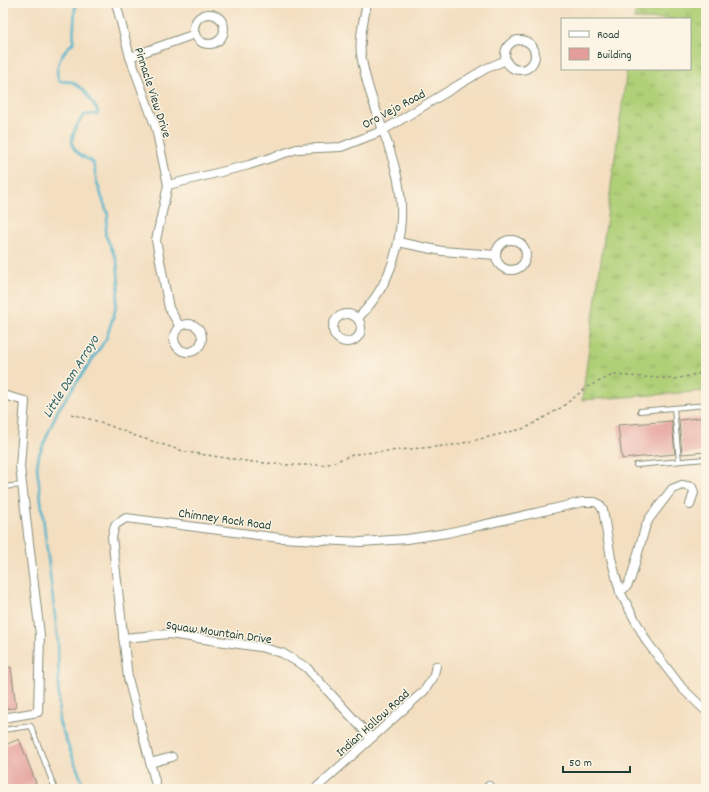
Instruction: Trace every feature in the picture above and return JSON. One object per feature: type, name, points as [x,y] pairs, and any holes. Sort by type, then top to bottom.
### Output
[{"type":"street","name":"Pinnacle View Drive","points":[[116,3],[130,57],[156,128],[168,185],[156,240],[169,308],[180,327]]},
{"type":"street","points":[[358,318],[369,305],[382,285],[392,263],[398,242],[401,215],[400,187],[394,162],[369,91],[361,54],[362,25],[367,3]]},
{"type":"street","points":[[130,57],[195,34]]},
{"type":"street","name":"Oro Vejo Road","points":[[168,185],[249,164],[298,149],[341,147],[382,131],[485,69],[506,60]]},
{"type":"street","points":[[398,242],[442,251],[496,255]]},
{"type":"street","points":[[3,395],[25,402],[20,467],[40,635],[38,712],[3,718]]},
{"type":"street","points":[[690,505],[694,492],[692,487],[682,485],[672,489],[646,524],[630,582],[620,592],[647,642],[682,688],[706,711]]},
{"type":"street","name":"Chimney Rock Road","points":[[157,789],[130,687],[123,638],[112,536],[115,525],[126,518],[280,538],[361,542],[437,534],[583,502],[599,504],[604,514],[611,558],[620,592]]},
{"type":"street","name":"Squaw Mountain Drive","points":[[123,638],[169,634],[260,647],[282,653],[295,659],[311,671],[371,738]]},
{"type":"street","name":"Indian Hollow Road","points":[[315,789],[428,687],[433,678],[436,666]]},
{"type":"street","points":[[150,763],[172,757]]},
{"type":"lane","points":[[640,411],[706,405]]},
{"type":"lane","points":[[674,408],[679,461]]},
{"type":"lane","points":[[636,465],[706,458]]},
{"type":"lane","points":[[3,487],[22,485]]},
{"type":"lane","points":[[3,730],[31,726],[55,789]]},
{"type":"path","points":[[71,414],[100,422],[136,436],[186,452],[253,462],[289,465],[326,465],[356,454],[455,445],[526,428],[562,407],[587,387],[613,375],[675,379],[706,372]]},
{"type":"green space","points":[[637,3],[706,3],[706,391],[582,400],[627,70],[691,70],[691,18],[634,18]]},
{"type":"building","points":[[706,417],[706,452],[682,454],[679,420]]},
{"type":"building","points":[[672,421],[675,454],[622,459],[618,425]]},
{"type":"building","points":[[11,667],[16,708],[3,709],[3,668]]},
{"type":"building","points":[[19,739],[36,783],[19,789],[3,789],[3,746]]},
{"type":"waterway","name":"Little Dam Arroyo","points":[[77,3],[75,8],[73,43],[65,51],[60,60],[57,76],[59,81],[72,82],[84,90],[98,111],[97,114],[84,115],[75,129],[72,140],[75,150],[93,162],[97,183],[108,215],[105,234],[117,261],[119,284],[115,311],[106,339],[58,410],[39,455],[37,467],[58,641],[59,722],[85,789]]}]
